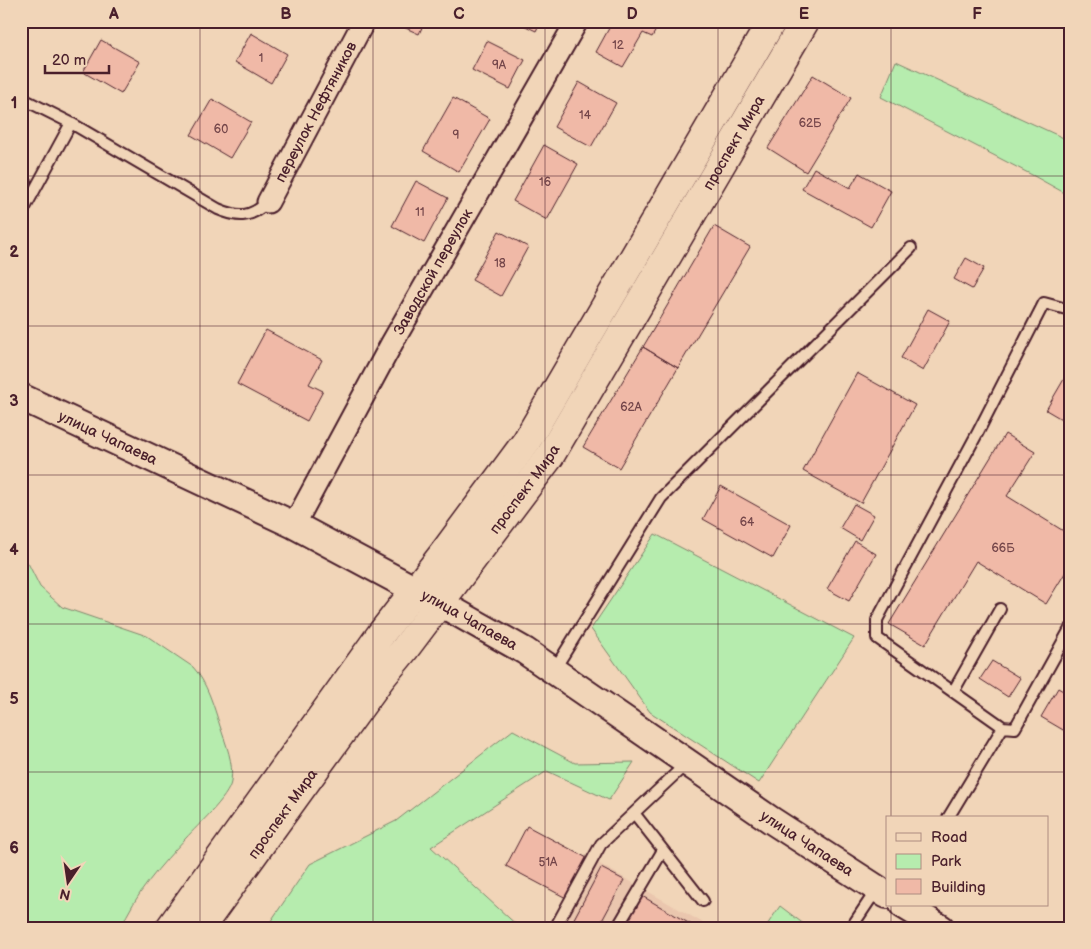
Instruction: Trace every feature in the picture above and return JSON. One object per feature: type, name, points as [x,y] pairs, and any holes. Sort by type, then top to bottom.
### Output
[{"type":"main road","name":"проспект Мира","points":[[170,928],[415,590],[526,442],[772,21]]},
{"type":"main road","name":"проспект Мира","points":[[200,928],[381,678],[440,603],[550,456],[805,21]]},
{"type":"street","name":"Заводской переулок","points":[[294,525],[392,343],[577,21]]},
{"type":"street","name":"переулок Нефтяников","points":[[268,202],[363,22]]},
{"type":"street","name":"улица Чапаева","points":[[21,397],[294,525],[525,651],[771,820],[882,892]]},
{"type":"street","points":[[905,906],[941,928]]},
{"type":"lane","points":[[21,98],[71,123],[218,209],[233,215],[247,215],[259,210],[268,202]]},
{"type":"lane","points":[[21,215],[71,123]]},
{"type":"lane","points":[[553,671],[661,498],[911,248]]},
{"type":"lane","points":[[1070,310],[1044,303],[978,432],[877,620],[877,638],[1003,728],[1015,728],[1070,629]]},
{"type":"lane","points":[[953,692],[1000,609]]},
{"type":"lane","points":[[949,816],[1003,728]]},
{"type":"lane","points":[[555,928],[601,844],[687,763]]},
{"type":"lane","points":[[634,813],[703,902]]},
{"type":"lane","points":[[616,928],[663,850]]},
{"type":"lane","points":[[852,928],[882,892]]},
{"type":"shaded area","points":[[598,863],[712,928],[560,928]]},
{"type":"green space","points":[[896,61],[1070,141],[1070,196],[881,97]]},
{"type":"green space","points":[[655,534],[854,638],[759,783],[650,712],[591,629]]},
{"type":"green space","points":[[21,556],[28,563],[40,587],[62,607],[147,636],[193,667],[209,695],[229,754],[232,775],[225,795],[149,880],[121,928],[21,928]]},
{"type":"green space","points":[[513,730],[575,763],[634,762],[609,800],[547,771],[431,847],[520,928],[266,928],[310,864],[396,821]]},
{"type":"green space","points":[[780,906],[809,928],[765,928]]},
{"type":"building","points":[[390,21],[425,21],[419,34]]},
{"type":"building","points":[[515,21],[541,21],[536,31]]},
{"type":"building","points":[[613,21],[661,21],[652,37],[643,33],[623,67],[596,52]]},
{"type":"building","points":[[251,33],[287,54],[271,83],[235,62]]},
{"type":"building","points":[[101,40],[140,62],[121,94],[83,72]]},
{"type":"building","points":[[487,41],[525,60],[510,89],[472,70]]},
{"type":"building","points":[[813,75],[851,98],[806,172],[768,148]]},
{"type":"building","points":[[579,82],[616,103],[591,147],[554,127]]},
{"type":"building","points":[[453,98],[490,119],[459,172],[423,151]]},
{"type":"building","points":[[212,99],[251,122],[230,158],[191,135]]},
{"type":"building","points":[[544,145],[578,164],[547,220],[513,201]]},
{"type":"building","points":[[814,168],[850,188],[859,173],[891,191],[871,227],[802,189]]},
{"type":"building","points":[[416,181],[448,198],[424,243],[392,226]]},
{"type":"building","points":[[714,226],[750,247],[678,368],[643,347]]},
{"type":"building","points":[[499,231],[528,247],[501,296],[472,280]]},
{"type":"building","points":[[966,258],[984,268],[972,289],[954,279]]},
{"type":"building","points":[[928,309],[950,321],[923,371],[901,358]]},
{"type":"building","points":[[266,330],[322,360],[309,384],[323,391],[307,421],[237,384]]},
{"type":"building","points":[[643,347],[678,368],[619,468],[583,447]]},
{"type":"building","points":[[857,373],[915,405],[861,503],[803,471]]},
{"type":"building","points":[[1067,374],[1070,376],[1070,424],[1046,410]]},
{"type":"building","points":[[1005,434],[1035,452],[1007,496],[1070,535],[1070,565],[1046,604],[976,561],[925,645],[889,624]]},
{"type":"building","points":[[721,486],[791,525],[773,558],[703,519]]},
{"type":"building","points":[[854,504],[874,515],[860,540],[840,528]]},
{"type":"building","points":[[855,541],[876,554],[849,601],[827,589]]},
{"type":"building","points":[[992,661],[1020,678],[1008,697],[980,679]]},
{"type":"building","points":[[1058,688],[1070,695],[1070,734],[1041,717]]},
{"type":"building","points":[[527,826],[589,859],[568,899],[506,866]]},
{"type":"building","points":[[601,868],[624,880],[598,928],[569,928]]},
{"type":"building","points":[[642,896],[697,928],[624,928]]}]
